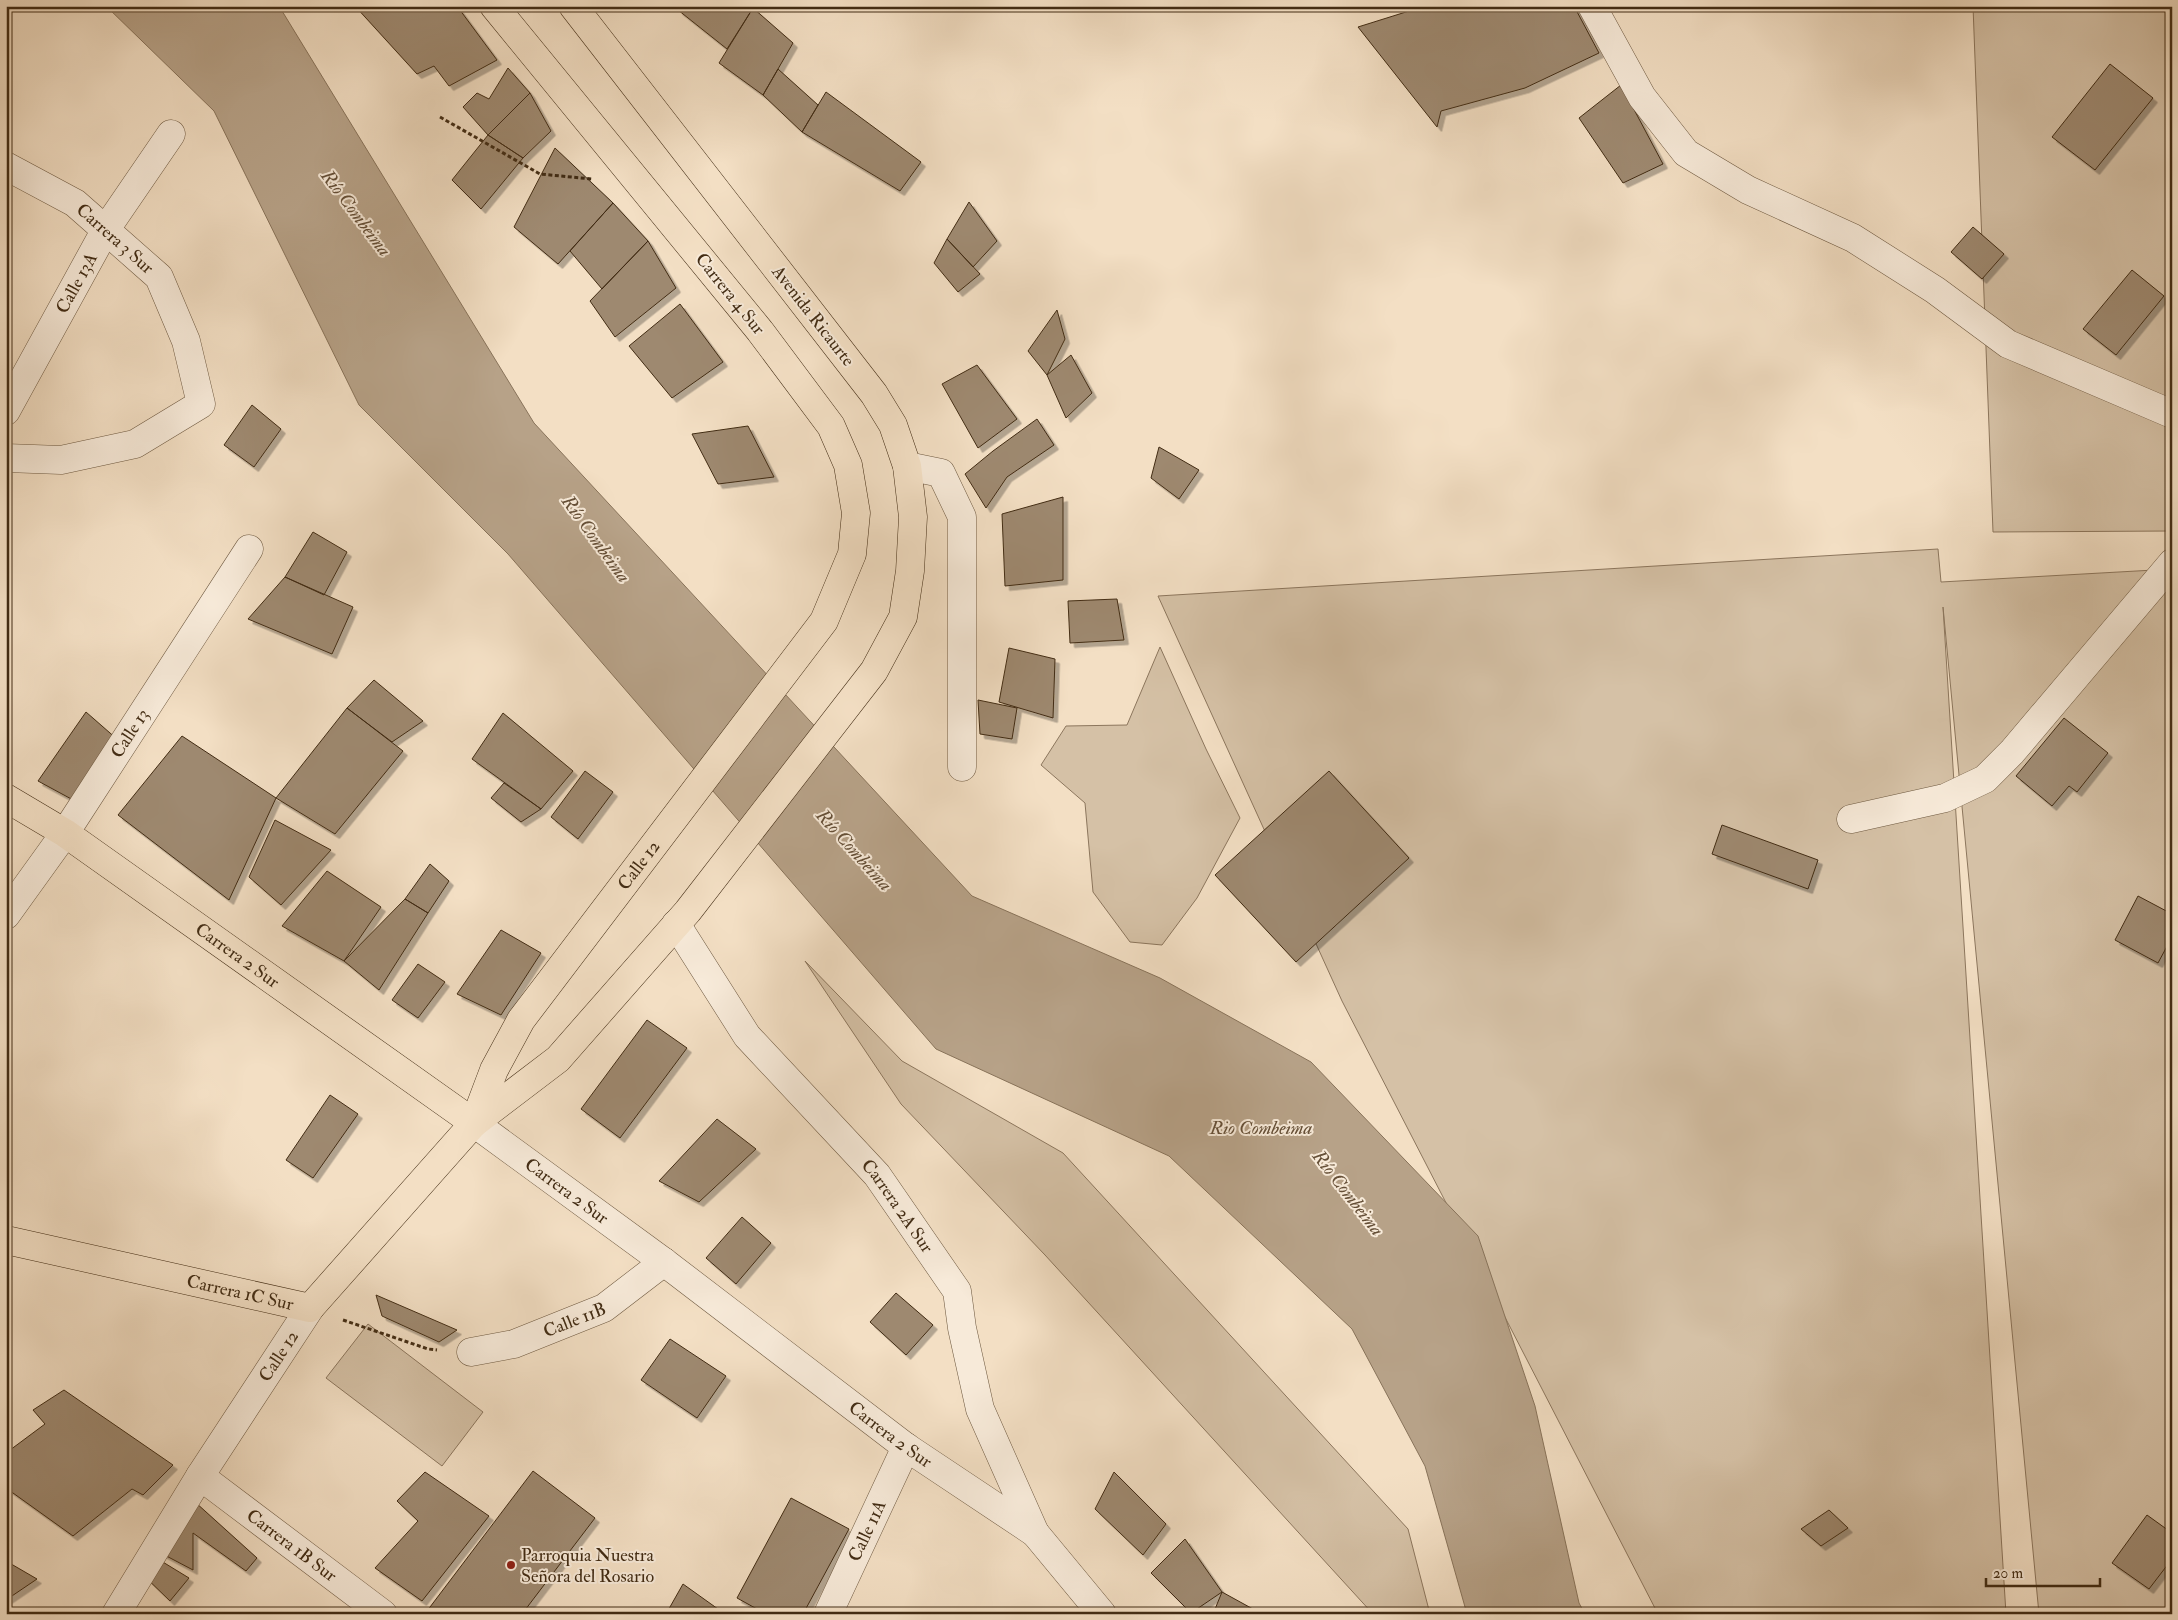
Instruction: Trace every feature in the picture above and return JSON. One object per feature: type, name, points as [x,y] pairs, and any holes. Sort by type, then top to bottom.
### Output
[{"type":"main road","name":"Carrera 4 Sur","points":[[494,6],[772,347],[831,426],[848,465],[856,513],[852,554],[824,621]]},
{"type":"main road","name":"Avenida Ricaurte","points":[[572,6],[874,394],[892,425],[907,466],[913,516],[910,571],[902,617],[874,670]]},
{"type":"main road","name":"Calle 12","points":[[474,1123],[494,1070],[521,1020],[824,621]]},
{"type":"main road","name":"Calle 12","points":[[310,1308],[474,1123],[558,1059],[682,918],[874,670]]},
{"type":"main road","name":"Carrera 2 Sur","points":[[6,798],[65,833],[474,1123]]},
{"type":"main road","name":"Carrera 1C Sur","points":[[6,1240],[310,1308]]},
{"type":"street","points":[[1592,6],[1642,97],[1686,153],[1748,190],[1853,238],[1935,290],[2008,344],[2172,414]]},
{"type":"street","name":"Calle 13A","points":[[6,411],[106,229],[170,134]]},
{"type":"street","name":"Carrera 3 Sur","points":[[6,166],[75,203],[159,277],[186,341],[200,404],[135,444],[61,460],[6,458]]},
{"type":"street","points":[[907,466],[941,473],[962,517],[962,767]]},
{"type":"street","name":"Calle 13","points":[[6,915],[65,833],[249,549]]},
{"type":"street","points":[[1852,819],[1945,798],[1985,779],[2012,752],[2172,563]]},
{"type":"street","name":"Carrera 2A Sur","points":[[682,918],[747,1036],[877,1175],[957,1291],[962,1328],[980,1409],[1035,1533]]},
{"type":"street","name":"Carrera 2 Sur","points":[[474,1123],[664,1262],[906,1447],[1035,1533],[1102,1614]]},
{"type":"street","name":"Calle 11B","points":[[471,1352],[514,1344],[604,1308],[664,1262]]},
{"type":"street","name":"Calle 12","points":[[116,1614],[200,1476],[310,1308]]},
{"type":"street","name":"Calle 11A","points":[[828,1614],[906,1447]]},
{"type":"street","name":"Carrera 1B Sur","points":[[200,1476],[383,1614]]},
{"type":"path","points":[[440,117],[540,174],[639,184]]},
{"type":"path","name":"Carrera 1C Sur","points":[[310,1308],[428,1350],[471,1352]]},
{"type":"shaded area","points":[[1973,6],[2172,6],[2172,531],[1993,532]]},
{"type":"shaded area","points":[[1938,549],[1941,582],[2172,569],[2172,1614],[2039,1614],[1943,607],[2006,1614],[1658,1614],[1342,1001],[1158,596]]},
{"type":"shaded area","points":[[1160,647],[1206,749],[1240,818],[1197,898],[1162,945],[1130,942],[1093,892],[1085,803],[1041,765],[1066,726],[1127,725]]},
{"type":"shaded area","points":[[805,961],[902,1061],[1063,1153],[1408,1529],[1430,1614],[1373,1614],[1045,1255],[901,1104]]},
{"type":"shaded area","points":[[368,1324],[483,1412],[442,1466],[326,1378]]},
{"type":"water","name":"Rio Combeima","points":[[106,6],[279,6],[534,423],[972,896],[1160,978],[1311,1062],[1478,1236],[1535,1406],[1579,1603],[1585,1614],[1467,1614],[1425,1466],[1352,1329],[1169,1156],[936,1049],[508,554],[359,405],[214,111]]},
{"type":"building","points":[[355,6],[457,6],[497,60],[449,86],[434,66],[417,74]]},
{"type":"building","points":[[681,6],[751,6],[753,8],[727,49],[678,10]]},
{"type":"building","points":[[1425,6],[1574,6],[1599,53],[1525,88],[1441,111],[1437,127],[1358,27]]},
{"type":"building","points":[[753,8],[793,43],[763,95],[719,63]]},
{"type":"building","points":[[2110,64],[2153,98],[2095,170],[2052,137]]},
{"type":"building","points":[[508,68],[530,93],[488,135],[463,107],[477,93],[489,99]]},
{"type":"building","points":[[778,69],[818,105],[802,132],[763,95]]},
{"type":"building","points":[[1621,85],[1663,164],[1623,183],[1579,118]]},
{"type":"building","points":[[826,92],[921,162],[900,191],[802,132]]},
{"type":"building","points":[[530,93],[551,131],[523,158],[488,135]]},
{"type":"building","points":[[488,135],[523,158],[481,209],[452,180]]},
{"type":"building","points":[[555,148],[613,203],[558,264],[514,227]]},
{"type":"building","points":[[969,202],[997,241],[973,267],[947,239]]},
{"type":"building","points":[[613,203],[648,241],[602,289],[570,251]]},
{"type":"building","points":[[1973,227],[2004,254],[1982,279],[1951,252]]},
{"type":"building","points":[[947,239],[980,274],[958,292],[934,263]]},
{"type":"building","points":[[648,241],[676,288],[615,337],[590,301]]},
{"type":"building","points":[[2132,270],[2164,296],[2116,355],[2083,329]]},
{"type":"building","points":[[680,304],[723,362],[672,398],[629,346]]},
{"type":"building","points":[[1057,310],[1065,339],[1047,375],[1028,351]]},
{"type":"building","points":[[1071,355],[1092,393],[1066,418],[1047,375]]},
{"type":"building","points":[[977,365],[1017,419],[978,448],[942,384]]},
{"type":"building","points":[[252,405],[281,429],[254,467],[224,445]]},
{"type":"building","points":[[1037,419],[1054,445],[1007,477],[986,508],[965,474]]},
{"type":"building","points":[[748,426],[774,477],[718,484],[692,434]]},
{"type":"building","points":[[1159,447],[1199,470],[1179,499],[1151,478]]},
{"type":"building","points":[[1063,497],[1063,580],[1005,586],[1002,514]]},
{"type":"building","points":[[313,532],[347,552],[324,595],[285,577]]},
{"type":"building","points":[[285,577],[353,607],[332,654],[248,619]]},
{"type":"building","points":[[1117,599],[1124,640],[1070,643],[1068,601]]},
{"type":"building","points":[[1009,648],[1055,659],[1053,718],[999,702]]},
{"type":"building","points":[[374,680],[423,721],[392,742],[347,708]]},
{"type":"building","points":[[978,700],[1017,708],[1012,739],[980,734]]},
{"type":"building","points":[[347,708],[403,751],[335,834],[276,798]]},
{"type":"building","points":[[86,712],[118,740],[75,801],[38,781]]},
{"type":"building","points":[[503,713],[573,771],[541,809],[472,759]]},
{"type":"building","points":[[2064,718],[2108,753],[2077,792],[2069,786],[2052,806],[2016,776]]},
{"type":"building","points":[[182,736],[276,798],[229,900],[118,815]]},
{"type":"building","points":[[585,771],[613,792],[578,839],[551,817]]},
{"type":"building","points":[[1329,771],[1409,858],[1296,962],[1215,875]]},
{"type":"building","points":[[504,783],[541,809],[521,822],[491,798]]},
{"type":"building","points":[[275,820],[331,850],[281,905],[249,877]]},
{"type":"building","points":[[1722,825],[1818,860],[1808,889],[1712,854]]},
{"type":"building","points":[[430,864],[449,881],[428,913],[405,899]]},
{"type":"building","points":[[327,871],[381,907],[344,961],[282,926]]},
{"type":"building","points":[[2138,896],[2172,914],[2172,937],[2158,963],[2115,940]]},
{"type":"building","points":[[405,899],[428,913],[379,990],[344,961]]},
{"type":"building","points":[[501,930],[541,953],[501,1015],[457,994]]},
{"type":"building","points":[[418,964],[445,982],[418,1018],[392,1000]]},
{"type":"building","points":[[647,1020],[687,1048],[620,1138],[581,1109]]},
{"type":"building","points":[[330,1095],[358,1114],[313,1178],[286,1160]]},
{"type":"building","points":[[717,1119],[756,1149],[699,1202],[659,1181]]},
{"type":"building","points":[[742,1217],[771,1243],[736,1284],[706,1258]]},
{"type":"building","points":[[896,1293],[933,1325],[906,1355],[870,1322]]},
{"type":"building","points":[[376,1295],[457,1330],[439,1342],[382,1316]]},
{"type":"building","points":[[670,1339],[726,1376],[697,1418],[641,1380]]},
{"type":"building","points":[[64,1390],[173,1465],[143,1495],[132,1489],[73,1536],[6,1488],[6,1453],[45,1424],[33,1410]]},
{"type":"building","name":"Parroquia Nuestra Señora del Rosario","points":[[533,1471],[595,1518],[522,1614],[430,1614],[427,1611]]},
{"type":"building","points":[[425,1472],[489,1516],[422,1601],[375,1568],[418,1521],[397,1501]]},
{"type":"building","points":[[1114,1472],[1166,1524],[1143,1555],[1095,1509]]},
{"type":"building","points":[[791,1498],[849,1529],[803,1614],[766,1614],[737,1598]]},
{"type":"building","points":[[195,1502],[257,1558],[246,1571],[193,1533],[193,1570],[155,1550]]},
{"type":"building","points":[[1829,1510],[1848,1528],[1821,1546],[1801,1529]]},
{"type":"building","points":[[2147,1515],[2172,1533],[2172,1559],[2149,1589],[2112,1563]]},
{"type":"building","points":[[1185,1539],[1222,1592],[1191,1613],[1151,1573]]},
{"type":"building","points":[[153,1556],[189,1578],[170,1601],[138,1570]]},
{"type":"building","points":[[6,1561],[37,1579],[6,1600]]},
{"type":"building","points":[[683,1584],[725,1614],[666,1614]]},
{"type":"building","points":[[1222,1592],[1262,1614],[1213,1614]]},
{"type":"place","name":"Parroquia Nuestra Señora del Rosario","points":[[511,1565]]},
{"type":"water label","name":"Río Combeima","points":[[356,213]]},
{"type":"water label","name":"Río Combeima","points":[[596,539]]},
{"type":"water label","name":"Río Combeima","points":[[854,850]]},
{"type":"water label","name":"Río Combeima","points":[[1348,1193]]}]
